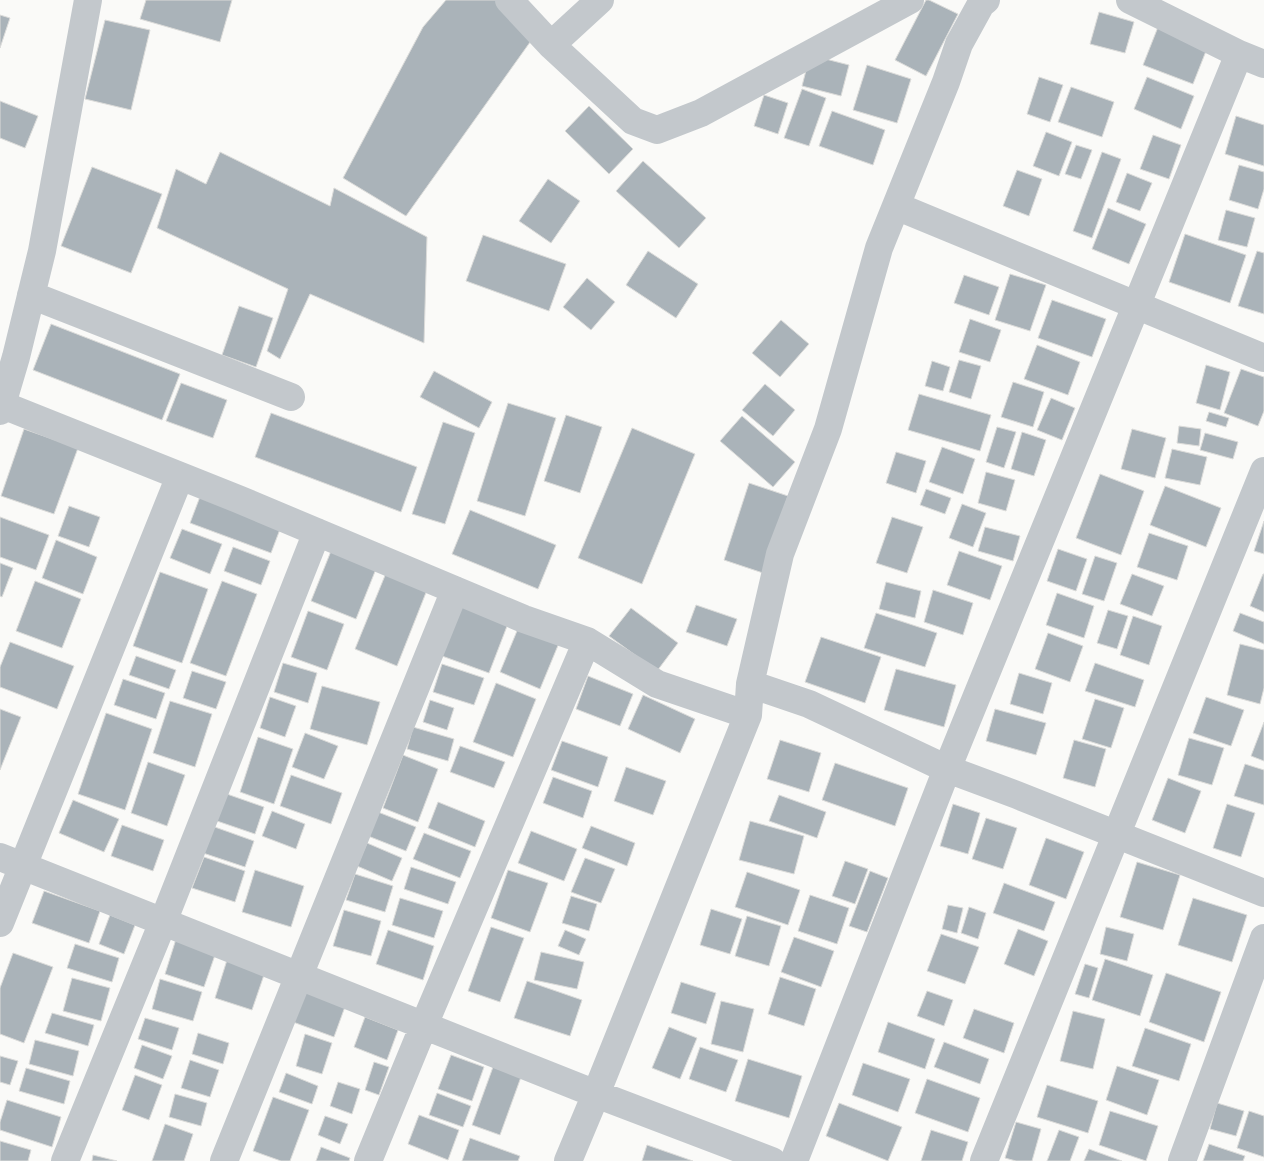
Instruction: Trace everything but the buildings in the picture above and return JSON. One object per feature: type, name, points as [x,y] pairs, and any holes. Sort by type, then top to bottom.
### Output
[{"type":"street","points":[[88,0],[44,242],[16,357],[1,407],[180,476],[524,619],[587,641],[657,684],[748,715]]},
{"type":"street","points":[[509,0],[551,45],[633,121],[657,130],[701,113],[910,0]]},
{"type":"street","points":[[551,45],[600,0]]},
{"type":"street","points":[[568,1161],[748,715],[750,684],[780,554],[828,429],[879,248],[946,82],[958,44],[981,4],[986,0]]},
{"type":"street","points":[[794,1161],[947,769],[1136,306],[1252,59],[1130,0]]},
{"type":"street","points":[[896,206],[1264,358]]},
{"type":"street","points":[[31,295],[291,397]]},
{"type":"street","points":[[984,1161],[1264,471]]},
{"type":"street","points":[[0,924],[11,862],[180,476]]},
{"type":"street","points":[[65,1161],[163,922],[317,532]]},
{"type":"street","points":[[224,1161],[455,590]]},
{"type":"street","points":[[368,1161],[587,641]]},
{"type":"street","points":[[750,684],[809,704],[947,769],[1264,893]]},
{"type":"street","points":[[11,862],[596,1094],[772,1161]]},
{"type":"street","points":[[1182,1161],[1264,938]]}]
